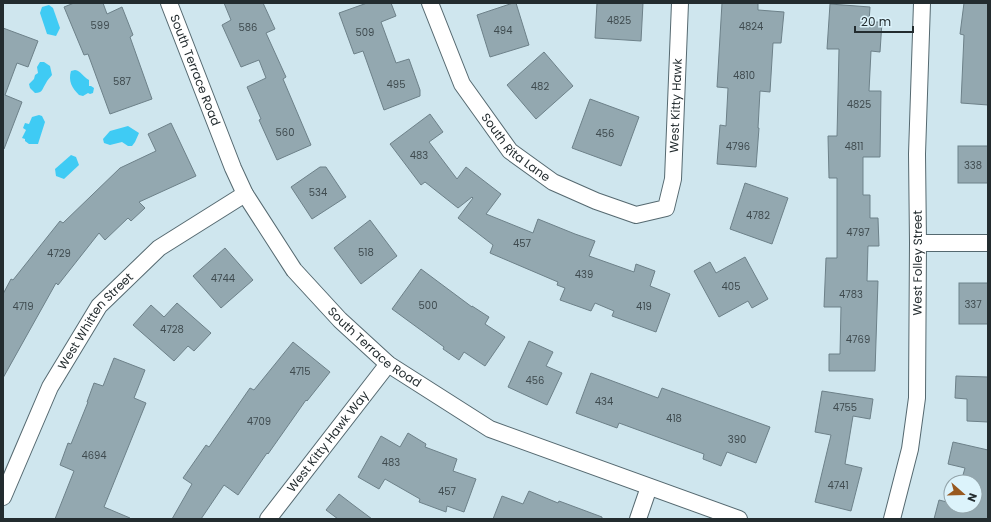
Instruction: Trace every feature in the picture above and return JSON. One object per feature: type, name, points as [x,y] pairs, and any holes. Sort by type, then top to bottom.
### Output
[{"type":"street","name":"South Terrace Road","points":[[169,3],[233,168],[245,194],[294,270],[340,320],[388,364],[490,429],[740,519]]},
{"type":"street","name":"South Rita Lane","points":[[430,3],[462,84],[510,151],[553,182],[616,208],[636,215],[666,208]]},
{"type":"street","name":"West Kitty Hawk","points":[[666,208],[673,179],[680,3]]},
{"type":"street","name":"West Folley Street","points":[[892,519],[910,449],[917,398],[917,154],[922,3]]},
{"type":"street","name":"West Whitten Street","points":[[3,497],[50,387],[99,306],[159,248],[245,194]]},
{"type":"street","points":[[918,243],[988,243]]},
{"type":"street","name":"West Kitty Hawk Way","points":[[268,519],[388,364]]},
{"type":"street","points":[[638,519],[649,487]]},
{"type":"water","points":[[49,5],[53,8],[60,28],[56,36],[47,34],[40,13],[42,7]]},
{"type":"water","points":[[40,62],[44,62],[50,66],[52,75],[43,89],[38,93],[35,93],[30,88],[29,84],[38,73],[37,67]]},
{"type":"water","points":[[75,70],[89,80],[89,86],[94,88],[93,93],[88,93],[83,96],[79,95],[74,90],[70,78],[71,71]]},
{"type":"water","points":[[39,115],[42,116],[45,122],[38,144],[29,144],[22,138],[26,130],[23,128],[25,123],[29,124],[32,117]]},
{"type":"water","points":[[128,126],[139,133],[132,146],[128,146],[122,142],[110,145],[104,143],[103,139],[110,131]]},
{"type":"water","points":[[71,155],[76,157],[79,165],[64,179],[56,176],[55,169]]},
{"type":"building","points":[[74,3],[103,3],[107,14],[122,7],[133,35],[130,37],[152,99],[110,114],[88,54],[84,55],[64,7]]},
{"type":"building","points":[[224,3],[263,3],[275,29],[266,33],[286,77],[283,79],[311,145],[277,160],[259,120],[261,119],[247,87],[266,78],[259,60],[241,67],[222,25],[231,20]]},
{"type":"building","points":[[367,3],[391,3],[396,16],[381,22],[396,63],[409,59],[420,90],[420,96],[384,110],[363,51],[354,54],[339,13]]},
{"type":"building","points":[[516,3],[529,45],[490,57],[477,15]]},
{"type":"building","points":[[597,3],[643,3],[641,41],[595,38]]},
{"type":"building","points":[[722,3],[758,3],[758,10],[784,12],[781,43],[773,43],[770,92],[760,91],[756,167],[717,164],[720,125],[726,126],[728,88],[717,87]]},
{"type":"building","points":[[964,3],[988,3],[988,105],[961,103],[964,35],[960,34]]},
{"type":"building","points":[[830,4],[870,7],[869,22],[882,22],[880,52],[871,51],[869,91],[881,91],[880,157],[863,157],[863,195],[870,195],[870,218],[878,218],[879,246],[868,246],[867,281],[878,281],[875,371],[829,371],[829,354],[840,354],[841,307],[824,307],[826,258],[837,258],[837,178],[829,178],[828,136],[837,136],[839,49],[827,49]]},
{"type":"building","points":[[3,28],[38,41],[28,67],[17,63],[5,95],[22,102],[4,149],[3,149]]},
{"type":"building","points":[[544,52],[573,86],[536,119],[507,85]]},
{"type":"building","points":[[590,99],[639,117],[621,166],[572,148]]},
{"type":"building","points":[[430,114],[443,132],[429,142],[457,179],[466,167],[501,194],[486,214],[533,233],[538,219],[595,241],[589,256],[634,272],[636,264],[655,271],[650,286],[670,294],[656,332],[612,316],[614,311],[595,303],[591,311],[560,300],[565,288],[557,285],[558,282],[490,253],[493,245],[458,218],[473,198],[472,197],[458,208],[425,182],[421,185],[390,144]]},
{"type":"building","points":[[171,123],[196,176],[139,202],[145,208],[131,221],[128,218],[105,240],[99,233],[58,285],[56,283],[3,378],[3,294],[11,279],[13,280],[60,221],[63,223],[120,168],[156,151],[148,134]]},
{"type":"building","points":[[958,146],[988,146],[988,183],[958,183]]},
{"type":"building","points":[[320,167],[326,167],[346,197],[312,219],[291,187]]},
{"type":"building","points":[[745,183],[788,198],[772,244],[730,229]]},
{"type":"building","points":[[370,220],[397,256],[361,284],[334,248]]},
{"type":"building","points":[[225,248],[253,280],[221,308],[193,276]]},
{"type":"building","points":[[745,257],[768,299],[752,308],[748,301],[719,317],[694,271],[710,262],[716,273]]},
{"type":"building","points":[[421,269],[472,307],[489,317],[485,324],[505,337],[485,366],[464,352],[459,360],[443,349],[444,347],[392,309]]},
{"type":"building","points":[[959,283],[988,283],[988,324],[959,324]]},
{"type":"building","points":[[177,303],[211,333],[194,351],[188,346],[174,361],[133,325],[151,305],[164,317]]},
{"type":"building","points":[[529,341],[553,352],[546,366],[562,373],[547,405],[508,387]]},
{"type":"building","points":[[293,342],[330,372],[307,401],[306,400],[238,495],[224,485],[201,519],[172,519],[192,484],[183,478],[206,445],[209,447],[250,388],[254,390]]},
{"type":"building","points":[[114,358],[145,370],[134,398],[146,403],[104,507],[130,519],[55,519],[74,471],[60,465],[68,443],[71,444],[94,383],[103,386]]},
{"type":"building","points":[[591,373],[658,398],[662,388],[770,427],[756,463],[727,452],[721,466],[703,459],[704,454],[619,423],[617,428],[576,413]]},
{"type":"building","points":[[956,376],[988,377],[988,422],[967,421],[967,399],[955,398]]},
{"type":"building","points":[[822,391],[873,399],[870,419],[853,416],[845,464],[862,468],[851,511],[815,502],[831,435],[815,432]]},
{"type":"building","points":[[408,433],[426,444],[425,447],[457,459],[453,471],[476,479],[464,512],[447,506],[446,512],[419,502],[420,499],[385,479],[379,489],[358,477],[381,436],[400,447]]},
{"type":"building","points":[[953,442],[988,450],[988,519],[934,519],[939,500],[943,501],[943,514],[983,514],[983,474],[963,474],[965,468],[948,464]]},
{"type":"building","points":[[529,491],[558,503],[559,501],[602,517],[602,519],[493,519],[502,496],[523,504]]},
{"type":"building","points":[[339,494],[372,519],[338,519],[326,510]]}]
